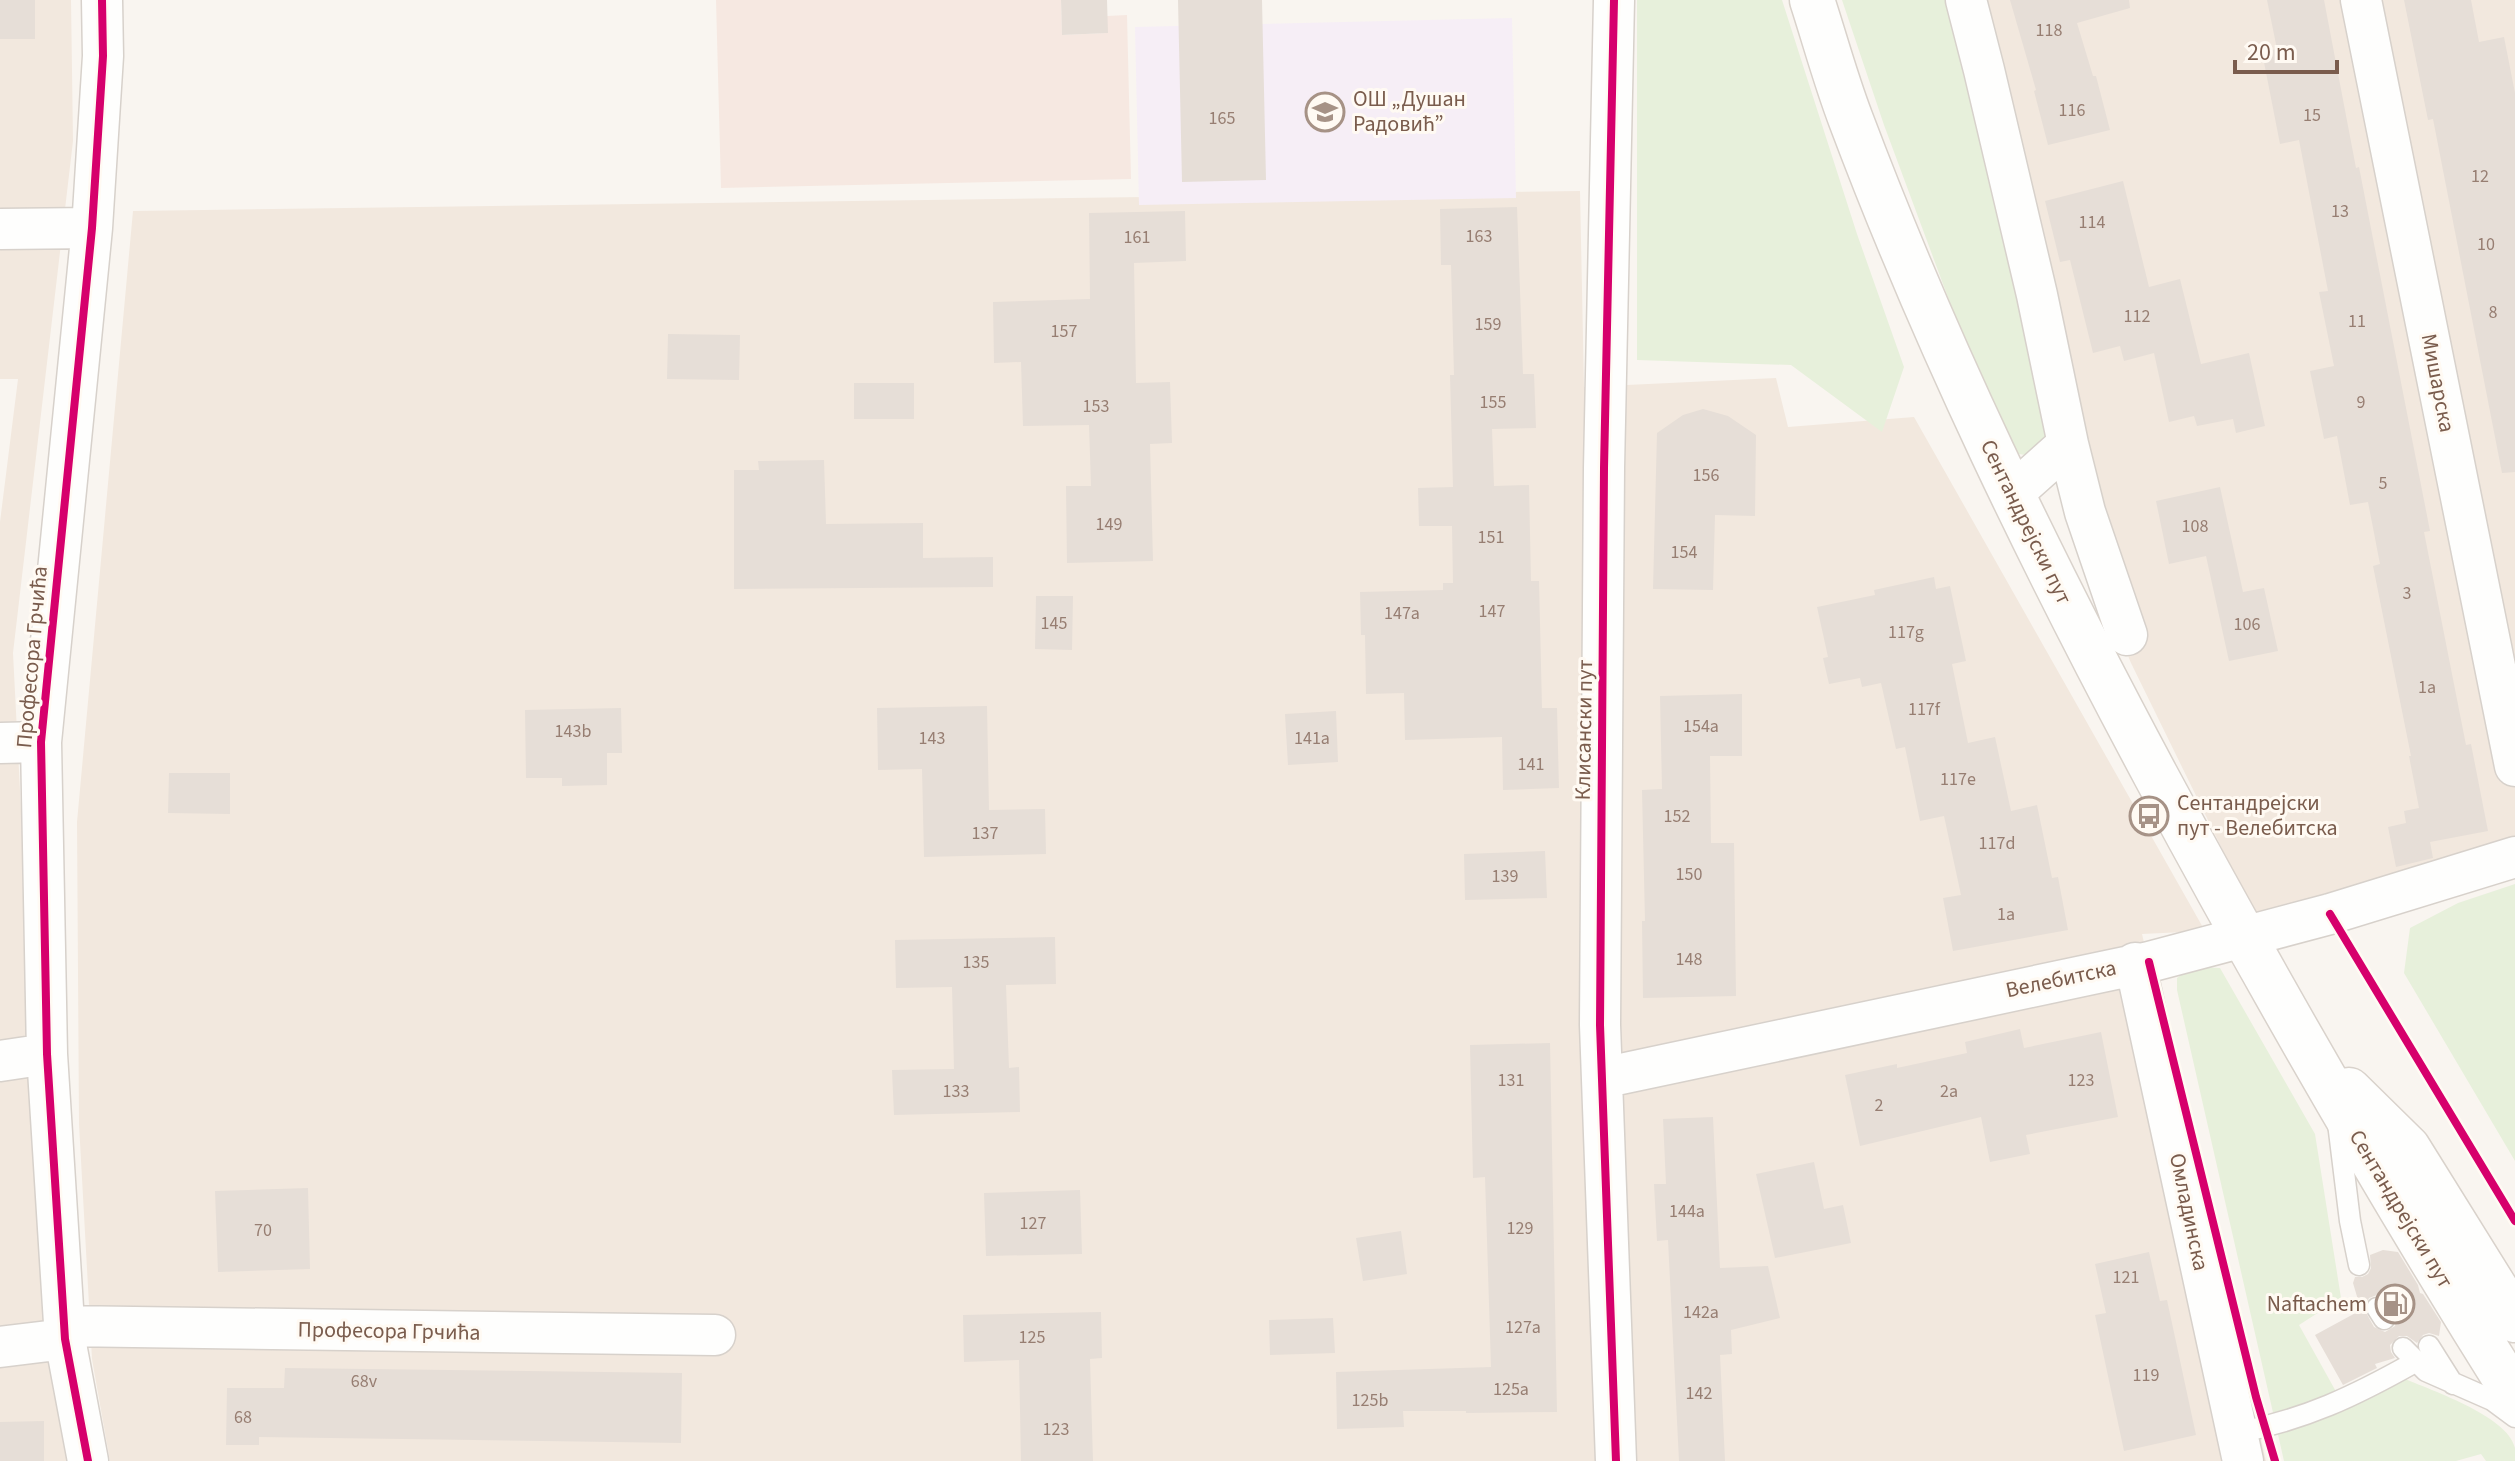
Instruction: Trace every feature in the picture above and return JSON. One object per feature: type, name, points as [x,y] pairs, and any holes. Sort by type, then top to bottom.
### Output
[{"type":"main road","name":"Сентандрејски пут","points":[[1812,0],[1850,116],[1886,209],[2011,495],[2081,635],[2243,937],[2447,1287],[2515,1395]]},
{"type":"main road","name":"Сентандрејски пут","points":[[2291,1021],[2353,1094],[2408,1148],[2515,1320]]},
{"type":"street","name":"Професора Грчића","points":[[88,1461],[64,1332],[47,1054],[41,742],[92,228],[103,56],[102,0]]},
{"type":"street","name":"Клисански пут","points":[[1614,0],[1604,468],[1600,908],[1602,1078],[1616,1461]]},
{"type":"street","points":[[1966,0],[2034,280],[2085,512],[2127,635]]},
{"type":"street","name":"Мишарска","points":[[2361,0],[2515,766]]},
{"type":"street","points":[[0,229],[92,228]]},
{"type":"street","points":[[2011,495],[2068,444]]},
{"type":"street","points":[[0,743],[41,742]]},
{"type":"street","name":"Велебитска","points":[[1602,1078],[2149,962],[2340,911],[2515,857]]},
{"type":"street","name":"Омладинска","points":[[2135,963],[2240,1447]]},
{"type":"street","points":[[0,1061],[47,1054]]},
{"type":"street","name":"Професора Грчића","points":[[64,1332],[715,1335]]},
{"type":"street","points":[[0,1347],[64,1332]]},
{"type":"lane","points":[[2336,1099],[2350,1221],[2366,1260]]},
{"type":"lane","points":[[2429,1346],[2453,1384]]},
{"type":"lane","points":[[2240,1447],[2357,1395],[2409,1355],[2426,1371],[2492,1400],[2515,1417]]},
{"type":"shaded area","points":[[0,0],[71,0],[73,141],[13,653],[44,1261],[83,1461],[0,1461],[0,522],[18,379],[0,379]]},
{"type":"shaded area","points":[[716,0],[1061,0],[1062,35],[1107,33],[1107,16],[1127,15],[1131,179],[721,188]]},
{"type":"shaded area","points":[[1951,0],[2515,0],[2515,843],[2255,916],[2131,663],[2060,488]]},
{"type":"shaded area","name":"ОШ „Душан Радовић”","points":[[1512,18],[1516,198],[1139,205],[1135,27]]},
{"type":"shaded area","points":[[1580,191],[1584,387],[1776,378],[1788,427],[1914,417],[2205,931],[2142,934],[2266,1461],[110,1461],[92,1359],[79,1124],[77,822],[133,211]]},
{"type":"green space","points":[[1637,0],[1782,0],[1857,234],[1904,367],[1882,432],[1791,365],[1637,360]]},
{"type":"green space","points":[[1842,0],[1955,0],[2062,416],[2032,456],[2019,454],[2007,441],[1982,389],[1884,125]]},
{"type":"green space","points":[[2515,884],[2515,1161],[2404,973],[2410,928],[2458,903]]},
{"type":"green space","points":[[2200,967],[2220,968],[2315,1134],[2341,1298],[2299,1325],[2344,1406],[2398,1376],[2483,1414],[2509,1436],[2515,1448],[2515,1461],[2486,1461],[2481,1454],[2456,1461],[2284,1461],[2177,990],[2177,978],[2186,971]]},
{"type":"building","points":[[0,0],[35,0],[35,39],[0,39]]},
{"type":"building","points":[[1061,0],[1107,0],[1108,33],[1062,35]]},
{"type":"building","points":[[1178,0],[1262,0],[1266,180],[1182,182]]},
{"type":"building","points":[[2010,0],[2129,0],[2130,8],[2077,23],[2093,76],[2096,76],[2110,130],[2048,145]]},
{"type":"building","points":[[2267,0],[2324,0],[2430,531],[2424,532],[2466,745],[2471,744],[2488,831],[2430,842],[2433,858],[2396,867],[2388,827],[2406,823],[2404,811],[2419,808],[2373,566],[2380,564],[2368,502],[2350,505],[2337,436],[2324,439],[2310,371],[2334,366],[2319,292],[2328,291],[2299,140],[2280,144],[2262,52],[2277,49]]},
{"type":"building","points":[[2404,0],[2471,0],[2479,42],[2504,37],[2515,93],[2515,472],[2502,473],[2433,119],[2428,120]]},
{"type":"building","points":[[2123,181],[2149,287],[2180,279],[2201,364],[2249,353],[2265,426],[2236,433],[2233,419],[2197,426],[2194,416],[2169,422],[2154,353],[2124,361],[2120,346],[2093,353],[2070,260],[2060,262],[2045,201]]},
{"type":"building","points":[[1517,207],[1523,374],[1534,374],[1536,428],[1492,429],[1494,486],[1529,485],[1531,581],[1539,581],[1542,708],[1557,708],[1559,788],[1503,790],[1502,737],[1405,740],[1404,693],[1366,694],[1365,635],[1361,635],[1360,592],[1443,590],[1443,583],[1453,583],[1452,526],[1419,526],[1418,488],[1453,487],[1451,265],[1441,265],[1440,209]]},
{"type":"building","points":[[1185,211],[1186,261],[1134,263],[1136,383],[1170,382],[1172,443],[1150,444],[1153,561],[1067,563],[1066,486],[1091,486],[1089,425],[1023,426],[1021,362],[994,363],[993,302],[1090,299],[1089,213]]},
{"type":"building","points":[[668,334],[740,335],[739,380],[667,379]]},
{"type":"building","points":[[854,383],[914,383],[914,419],[854,419]]},
{"type":"building","points":[[1703,409],[1728,416],[1756,435],[1755,516],[1715,515],[1713,590],[1653,589],[1657,433],[1683,415]]},
{"type":"building","points":[[824,460],[826,524],[923,523],[923,558],[993,557],[993,587],[734,589],[734,470],[759,470],[758,461]]},
{"type":"building","points":[[2220,487],[2243,592],[2264,588],[2278,651],[2229,661],[2206,556],[2169,564],[2156,501]]},
{"type":"building","points":[[1934,577],[1936,589],[1950,586],[1966,661],[1952,664],[1968,743],[1995,737],[2011,811],[2037,805],[2052,878],[2058,877],[2068,930],[1953,951],[1943,898],[1961,895],[1944,816],[1920,821],[1905,747],[1896,749],[1881,683],[1862,687],[1860,678],[1829,684],[1823,658],[1828,657],[1817,607],[1875,595],[1874,590]]},
{"type":"building","points":[[1036,596],[1073,596],[1072,650],[1035,649]]},
{"type":"building","points":[[1742,694],[1742,756],[1710,756],[1711,843],[1734,843],[1736,996],[1643,998],[1642,790],[1662,789],[1660,696]]},
{"type":"building","points":[[987,706],[989,810],[1045,809],[1046,854],[924,857],[922,769],[878,770],[877,708]]},
{"type":"building","points":[[621,708],[622,753],[607,753],[607,785],[562,786],[562,778],[526,778],[525,710]]},
{"type":"building","points":[[1336,711],[1338,762],[1288,765],[1285,714]]},
{"type":"building","points":[[169,773],[230,773],[230,814],[168,813]]},
{"type":"building","points":[[1545,851],[1547,898],[1465,900],[1464,854]]},
{"type":"building","points":[[1055,937],[1056,984],[1006,985],[1009,1068],[1019,1067],[1020,1112],[894,1115],[892,1070],[954,1069],[952,987],[896,988],[895,940]]},
{"type":"building","points":[[2020,1029],[2024,1048],[2101,1032],[2118,1117],[2026,1135],[2030,1154],[1990,1162],[1981,1117],[1860,1146],[1845,1075],[1967,1053],[1965,1042]]},
{"type":"building","points":[[1550,1043],[1557,1412],[1403,1411],[1404,1427],[1337,1429],[1336,1372],[1491,1367],[1485,1177],[1473,1178],[1470,1045]]},
{"type":"building","points":[[1713,1117],[1720,1268],[1768,1266],[1780,1318],[1731,1330],[1732,1354],[1720,1355],[1725,1461],[1679,1461],[1668,1240],[1657,1241],[1654,1184],[1666,1184],[1663,1119]]},
{"type":"building","points":[[1814,1162],[1824,1209],[1843,1205],[1851,1243],[1775,1258],[1756,1174]]},
{"type":"building","points":[[308,1188],[310,1269],[218,1272],[215,1191]]},
{"type":"building","points":[[1080,1190],[1082,1254],[986,1256],[984,1193]]},
{"type":"building","points":[[1401,1231],[1407,1274],[1363,1281],[1356,1238]]},
{"type":"building","points":[[2383,1250],[2398,1252],[2420,1293],[2441,1322],[2439,1336],[2429,1333],[2417,1343],[2407,1336],[2399,1336],[2390,1345],[2395,1358],[2375,1364],[2377,1368],[2343,1385],[2315,1335],[2361,1310],[2353,1283],[2355,1277],[2368,1274],[2370,1255]],"holes":[[[2377,1295],[2387,1300],[2397,1318],[2395,1326],[2385,1332],[2374,1327],[2364,1309],[2369,1298]]]},
{"type":"building","points":[[2149,1252],[2160,1301],[2167,1300],[2196,1435],[2124,1451],[2095,1315],[2106,1313],[2095,1264]]},
{"type":"building","points":[[1101,1312],[1102,1358],[1090,1359],[1093,1461],[1021,1461],[1019,1360],[964,1362],[963,1315]]},
{"type":"building","points":[[1333,1318],[1335,1353],[1270,1355],[1269,1320]]},
{"type":"building","points":[[285,1368],[682,1373],[681,1443],[259,1437],[259,1445],[226,1445],[227,1388],[284,1388]]},
{"type":"building","points":[[44,1421],[44,1461],[0,1461],[0,1422]]},
{"type":"cycle path","points":[[88,1461],[65,1339],[47,1054],[41,742],[92,228],[103,56],[102,0]]},
{"type":"cycle path","points":[[1614,0],[1604,468],[1600,1025],[1616,1461]]},
{"type":"cycle path","points":[[2330,914],[2515,1221]]},
{"type":"cycle path","points":[[2149,962],[2256,1397],[2275,1461]]},
{"type":"place","name":"ОШ „Душан Радовић”","points":[[1325,112]]},
{"type":"place","name":"Сентандрејски пут - Велебитска","points":[[2149,816]]},
{"type":"place","name":"Naftachem","points":[[2395,1304]]}]
